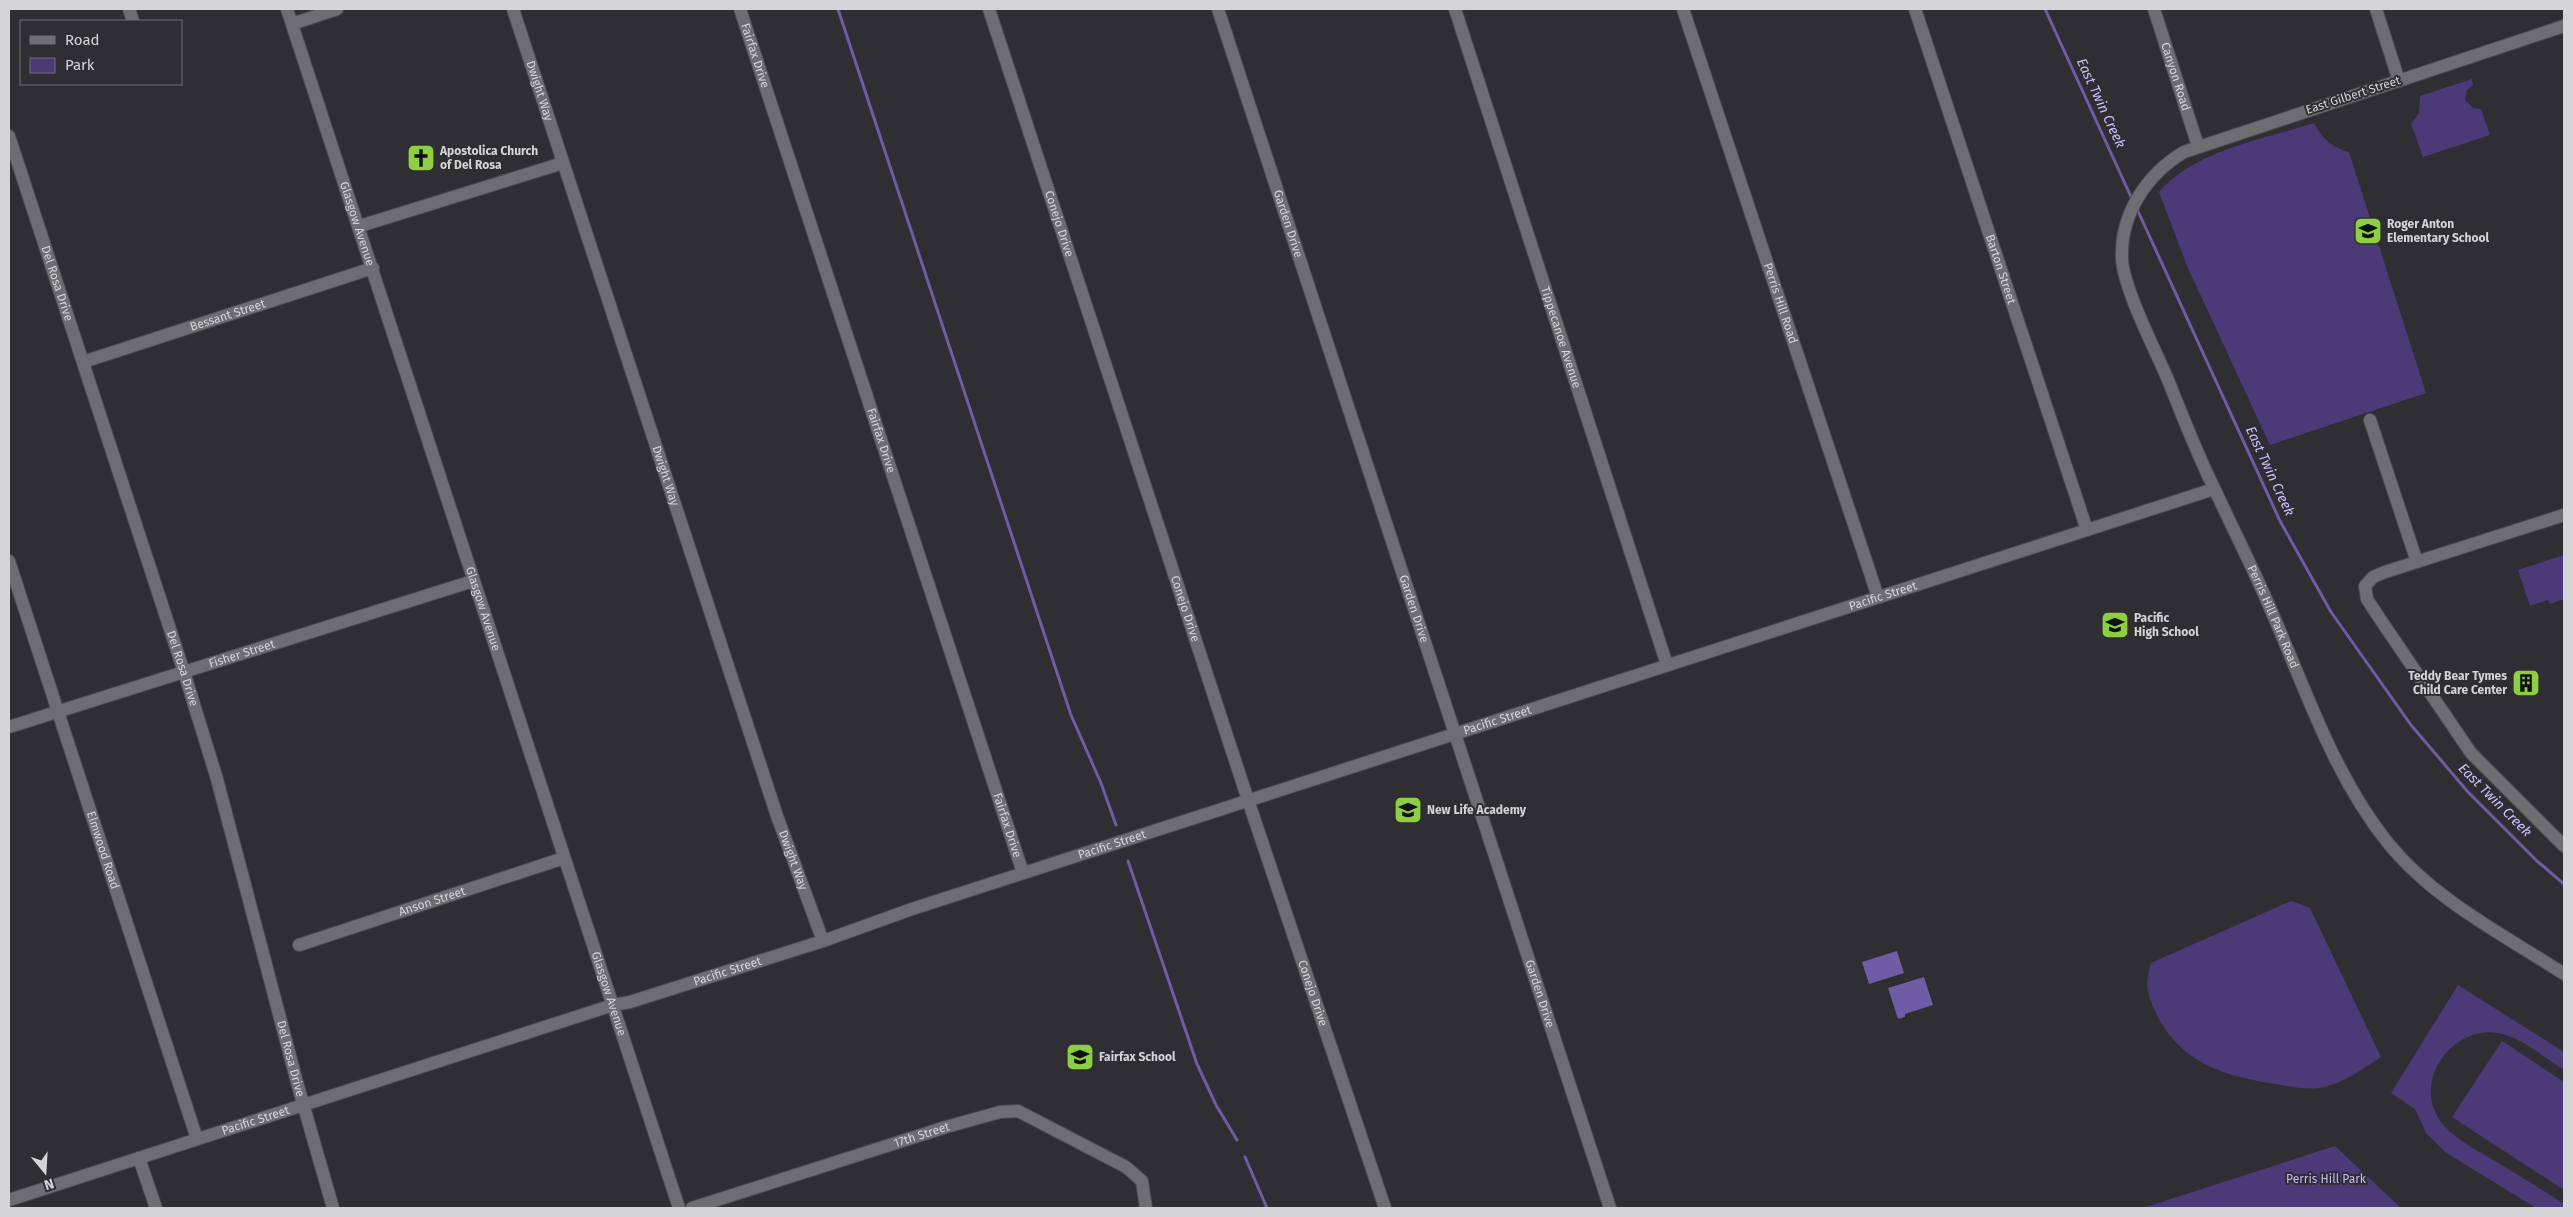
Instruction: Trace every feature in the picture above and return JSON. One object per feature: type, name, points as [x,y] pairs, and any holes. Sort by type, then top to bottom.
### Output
[{"type":"street","name":"Glasgow Avenue","points":[[287,9],[360,226],[473,581],[680,1208]]},
{"type":"street","points":[[292,24],[337,9]]},
{"type":"street","name":"Dwight Way","points":[[513,9],[786,841],[823,940]]},
{"type":"street","name":"Fairfax Drive","points":[[740,9],[1023,873]]},
{"type":"street","name":"Conejo Drive","points":[[989,9],[1248,800],[1385,1208]]},
{"type":"street","name":"Garden Drive","points":[[1218,9],[1610,1208]]},
{"type":"street","name":"Tippecanoe Avenue","points":[[1455,9],[1667,665]]},
{"type":"street","name":"Perris Hill Road","points":[[1683,9],[1878,597]]},
{"type":"street","name":"Barton Street","points":[[1915,9],[2087,530]]},
{"type":"street","name":"Canyon Road","points":[[2154,9],[2198,146]]},
{"type":"street","points":[[2376,9],[2399,81]]},
{"type":"street","name":"East Gilbert Street","points":[[2148,183],[2172,160],[2198,146],[2564,26]]},
{"type":"street","name":"Del Rosa Drive","points":[[9,136],[184,672],[216,779],[303,1105],[333,1208]]},
{"type":"street","points":[[360,226],[563,163]]},
{"type":"street","name":"Perris Hill Park Road","points":[[2148,183],[2132,209],[2123,236],[2122,258],[2127,281],[2214,489],[2270,607],[2342,774],[2364,813],[2391,847],[2427,883],[2451,902],[2564,974]]},
{"type":"street","name":"Bessant Street","points":[[83,362],[373,268]]},
{"type":"street","points":[[2370,420],[2417,562]]},
{"type":"street","name":"Pacific Street","points":[[9,1200],[613,1005],[630,1002],[823,940],[912,908],[2214,489]]},
{"type":"street","points":[[2564,515],[2373,577],[2366,586],[2367,599],[2471,753],[2564,846]]},
{"type":"street","name":"Elmwood Road","points":[[9,561],[197,1139]]},
{"type":"street","name":"Fisher Street","points":[[9,727],[473,581]]},
{"type":"street","name":"Anson Street","points":[[299,945],[564,858]]},
{"type":"street","name":"17th Street","points":[[692,1208],[1000,1112],[1018,1111],[1126,1167],[1142,1180],[1146,1208]]},
{"type":"street","points":[[139,1158],[156,1208]]},
{"type":"green space","points":[[2472,79],[2473,85],[2467,90],[2465,100],[2473,108],[2481,109],[2490,135],[2423,157],[2411,124],[2419,113],[2420,96]]},
{"type":"green space","points":[[2314,123],[2328,142],[2337,148],[2349,152],[2426,393],[2270,445],[2187,266],[2159,192],[2174,178],[2211,156],[2252,141]]},
{"type":"green space","points":[[2564,555],[2564,599],[2550,604],[2548,600],[2530,606],[2518,570]]},
{"type":"green space","points":[[2291,901],[2310,908],[2381,1057],[2346,1079],[2318,1088],[2299,1088],[2239,1077],[2223,1072],[2193,1057],[2168,1033],[2151,1002],[2147,985],[2151,963]]},
{"type":"green space","points":[[2458,985],[2564,1052],[2564,1070],[2524,1043],[2507,1035],[2481,1033],[2466,1038],[2442,1058],[2434,1072],[2431,1088],[2432,1104],[2439,1119],[2450,1132],[2464,1142],[2564,1204],[2564,1208],[2536,1208],[2445,1152],[2426,1133],[2415,1109],[2391,1093]]},
{"type":"green space","points":[[2502,1041],[2564,1082],[2564,1190],[2452,1117]]},
{"type":"green space","name":"Perris Hill Park","points":[[2335,1146],[2401,1208],[2143,1208]]},
{"type":"shaded area","points":[[1897,951],[1904,973],[1869,984],[1862,962]]},
{"type":"shaded area","points":[[1924,977],[1933,1005],[1905,1014],[1905,1017],[1898,1019],[1888,988]]},
{"type":"waterway","points":[[838,9],[1071,715],[1101,783],[1116,825]]},
{"type":"waterway","name":"East Twin Creek","points":[[2045,9],[2132,199]]},
{"type":"waterway","name":"East Twin Creek","points":[[2137,209],[2280,521],[2331,612],[2411,725],[2468,792],[2537,861],[2564,884]]},
{"type":"waterway","points":[[1128,861],[1197,1064],[1216,1105],[1237,1140]]},
{"type":"waterway","points":[[1245,1157],[1267,1208]]},
{"type":"place","name":"Apostolica Church of Del Rosa","points":[[421,158]]},
{"type":"place","name":"Roger Anton Elementary School","points":[[2368,231]]},
{"type":"place","name":"Pacific High School","points":[[2115,625]]},
{"type":"place","name":"Teddy Bear Tymes Child Care Center","points":[[2526,683]]},
{"type":"place","name":"New Life Academy","points":[[1408,810]]},
{"type":"place","name":"Fairfax School","points":[[1080,1057]]}]
